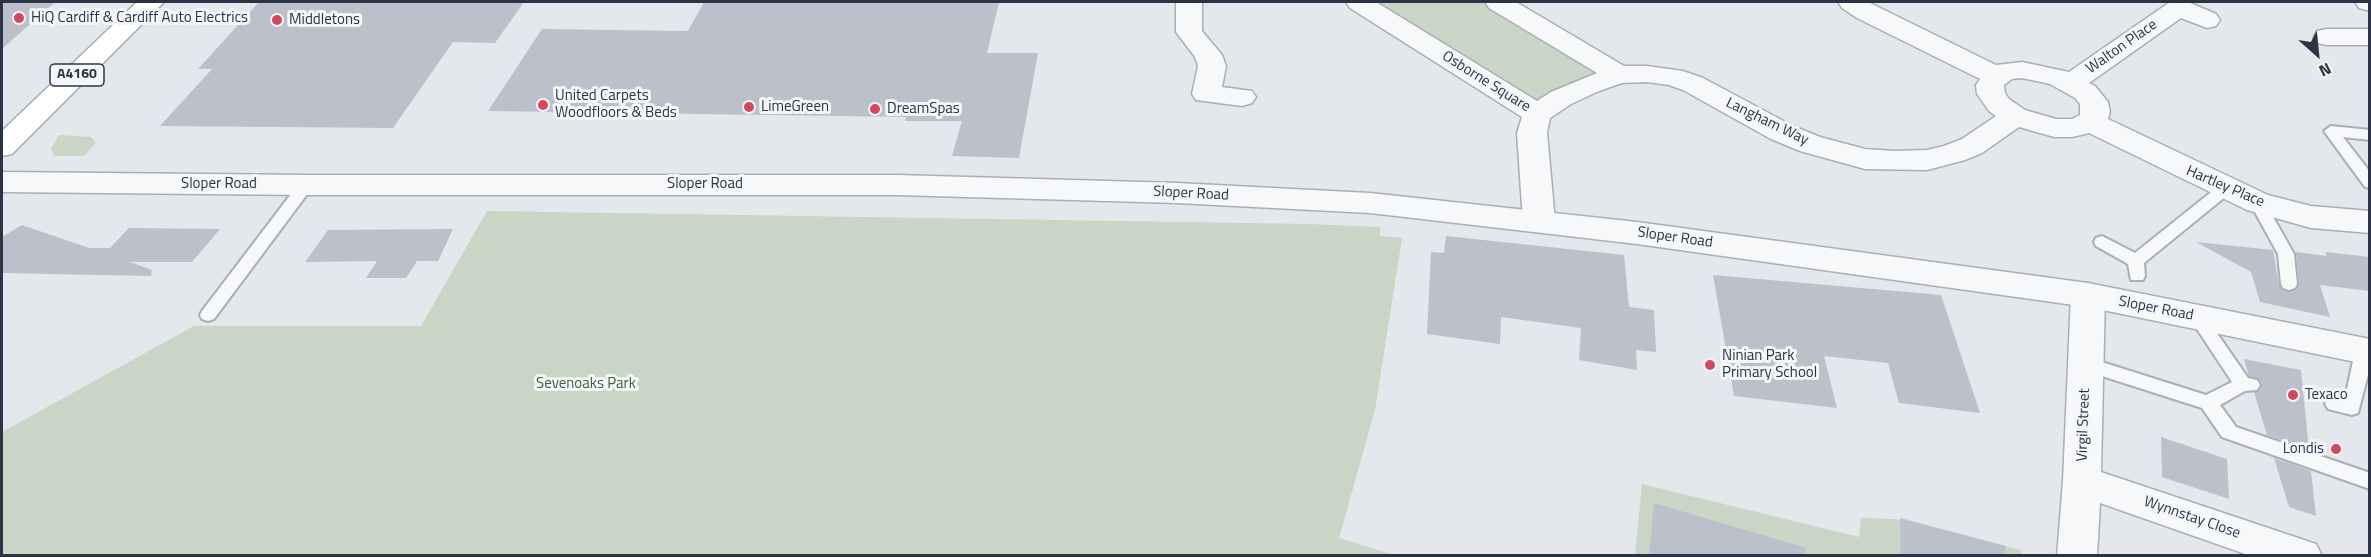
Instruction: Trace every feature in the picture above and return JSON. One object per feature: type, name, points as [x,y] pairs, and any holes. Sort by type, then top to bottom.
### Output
[{"type":"main road","name":"A4160","points":[[2,147],[152,2]]},
{"type":"street","points":[[1189,2],[1189,32],[1208,55],[1212,66],[1206,94],[1242,97]]},
{"type":"street","name":"Osborne Square","points":[[1359,2],[1537,114],[1561,98],[1589,84],[1619,75]]},
{"type":"street","points":[[1498,2],[1619,75]]},
{"type":"street","points":[[1851,2],[1866,12],[1996,76]]},
{"type":"street","name":"Walton Place","points":[[2071,83],[2179,7],[2206,20]]},
{"type":"street","points":[[2327,37],[2370,37]]},
{"type":"street","points":[[2022,70],[2040,72],[2071,83],[2085,92],[2094,102],[2096,112],[2090,122],[2072,128],[2054,128],[2015,116],[1999,105],[1991,94],[1990,85],[1996,76],[2007,71],[2022,70]]},
{"type":"street","name":"Langham Way","points":[[1619,75],[1647,74],[1683,80],[1790,136],[1865,159],[1927,160],[1954,153],[1972,146],[2015,116]]},
{"type":"street","points":[[1537,114],[1532,133],[1539,221]]},
{"type":"street","name":"Hartley Place","points":[[2090,122],[2258,203],[2311,217],[2370,222]]},
{"type":"street","name":"Sloper Road","points":[[2,182],[306,185],[897,185],[1178,193],[1370,203],[1539,221],[2088,295],[2367,351]]},
{"type":"street","name":"Virgil Street","points":[[2077,555],[2082,481],[2088,295]]},
{"type":"street","name":"Wynnstay Close","points":[[2082,481],[2302,555]]},
{"type":"lane","points":[[2370,135],[2331,131],[2370,183]]},
{"type":"lane","points":[[208,315],[306,185]]},
{"type":"lane","points":[[2102,242],[2137,269],[2225,189]]},
{"type":"lane","points":[[2258,203],[2286,254],[2289,284]]},
{"type":"lane","points":[[2197,317],[2248,385],[2208,403]]},
{"type":"lane","points":[[2334,404],[2352,408],[2363,389],[2367,351]]},
{"type":"lane","points":[[2086,363],[2208,403],[2229,432],[2370,481]]},
{"type":"green space","points":[[1359,2],[1498,2],[1619,75],[1537,114]]},
{"type":"green space","points":[[59,135],[91,137],[96,143],[84,156],[54,156],[51,149]]},
{"type":"green space","name":"Sevenoaks Park","points":[[487,211],[1380,227],[1380,236],[1402,238],[1375,410],[1339,538],[1394,555],[2,555],[2,432],[194,326],[421,326]]},
{"type":"green space","points":[[1642,484],[1859,537],[1861,518],[1894,519],[2021,550],[2021,556],[1635,556]]},
{"type":"building","name":"HiQ Cardiff & Cardiff Auto Electrics","points":[[2,2],[55,2],[2,49]]},
{"type":"building","points":[[259,2],[524,2],[495,43],[453,42],[393,128],[160,126],[212,69],[198,69]]},
{"type":"building","points":[[704,2],[999,2],[987,53],[1038,53],[1019,158],[952,156],[962,121],[905,121],[906,117],[488,111],[542,29],[688,31]]},
{"type":"building","points":[[22,225],[89,248],[110,248],[129,228],[220,229],[192,262],[130,262],[152,270],[151,276],[2,273],[2,237]]},
{"type":"building","points":[[453,229],[438,261],[417,261],[406,278],[366,278],[377,261],[305,262],[328,230]]},
{"type":"building","points":[[1446,236],[1624,255],[1629,307],[1654,310],[1656,352],[1636,350],[1637,370],[1579,360],[1581,328],[1501,317],[1500,344],[1427,334],[1431,252],[1444,253]]},
{"type":"building","points":[[2196,242],[2273,250],[2279,285],[2282,290],[2288,292],[2296,290],[2299,284],[2296,252],[2327,256],[2325,252],[2370,257],[2370,291],[2320,285],[2330,317],[2260,302],[2251,272]]},
{"type":"building","points":[[1713,275],[1941,295],[1980,413],[1899,403],[1888,363],[1824,356],[1837,408],[1734,396]]},
{"type":"building","points":[[2244,359],[2301,370],[2309,450],[2267,435],[2254,392],[2259,391],[2262,384],[2257,378],[2249,376]]},
{"type":"building","points":[[2161,437],[2227,459],[2229,499],[2162,477]]},
{"type":"building","points":[[2274,458],[2311,471],[2316,516],[2289,507]]},
{"type":"building","points":[[1654,503],[1806,548],[1805,555],[1649,555]]},
{"type":"building","points":[[1900,518],[2006,546],[2004,555],[1901,555]]},
{"type":"place","name":"HiQ Cardiff & Cardiff Auto Electrics","points":[[19,18]]},
{"type":"place","name":"Middletons","points":[[277,20]]},
{"type":"place","name":"United Carpets Woodfloors & Beds","points":[[543,105]]},
{"type":"place","name":"LimeGreen","points":[[749,107]]},
{"type":"place","name":"DreamSpas","points":[[875,109]]},
{"type":"place","name":"Ninian Park Primary School","points":[[1710,365]]},
{"type":"place","name":"Texaco","points":[[2293,395]]},
{"type":"place","name":"Londis","points":[[2336,449]]}]
